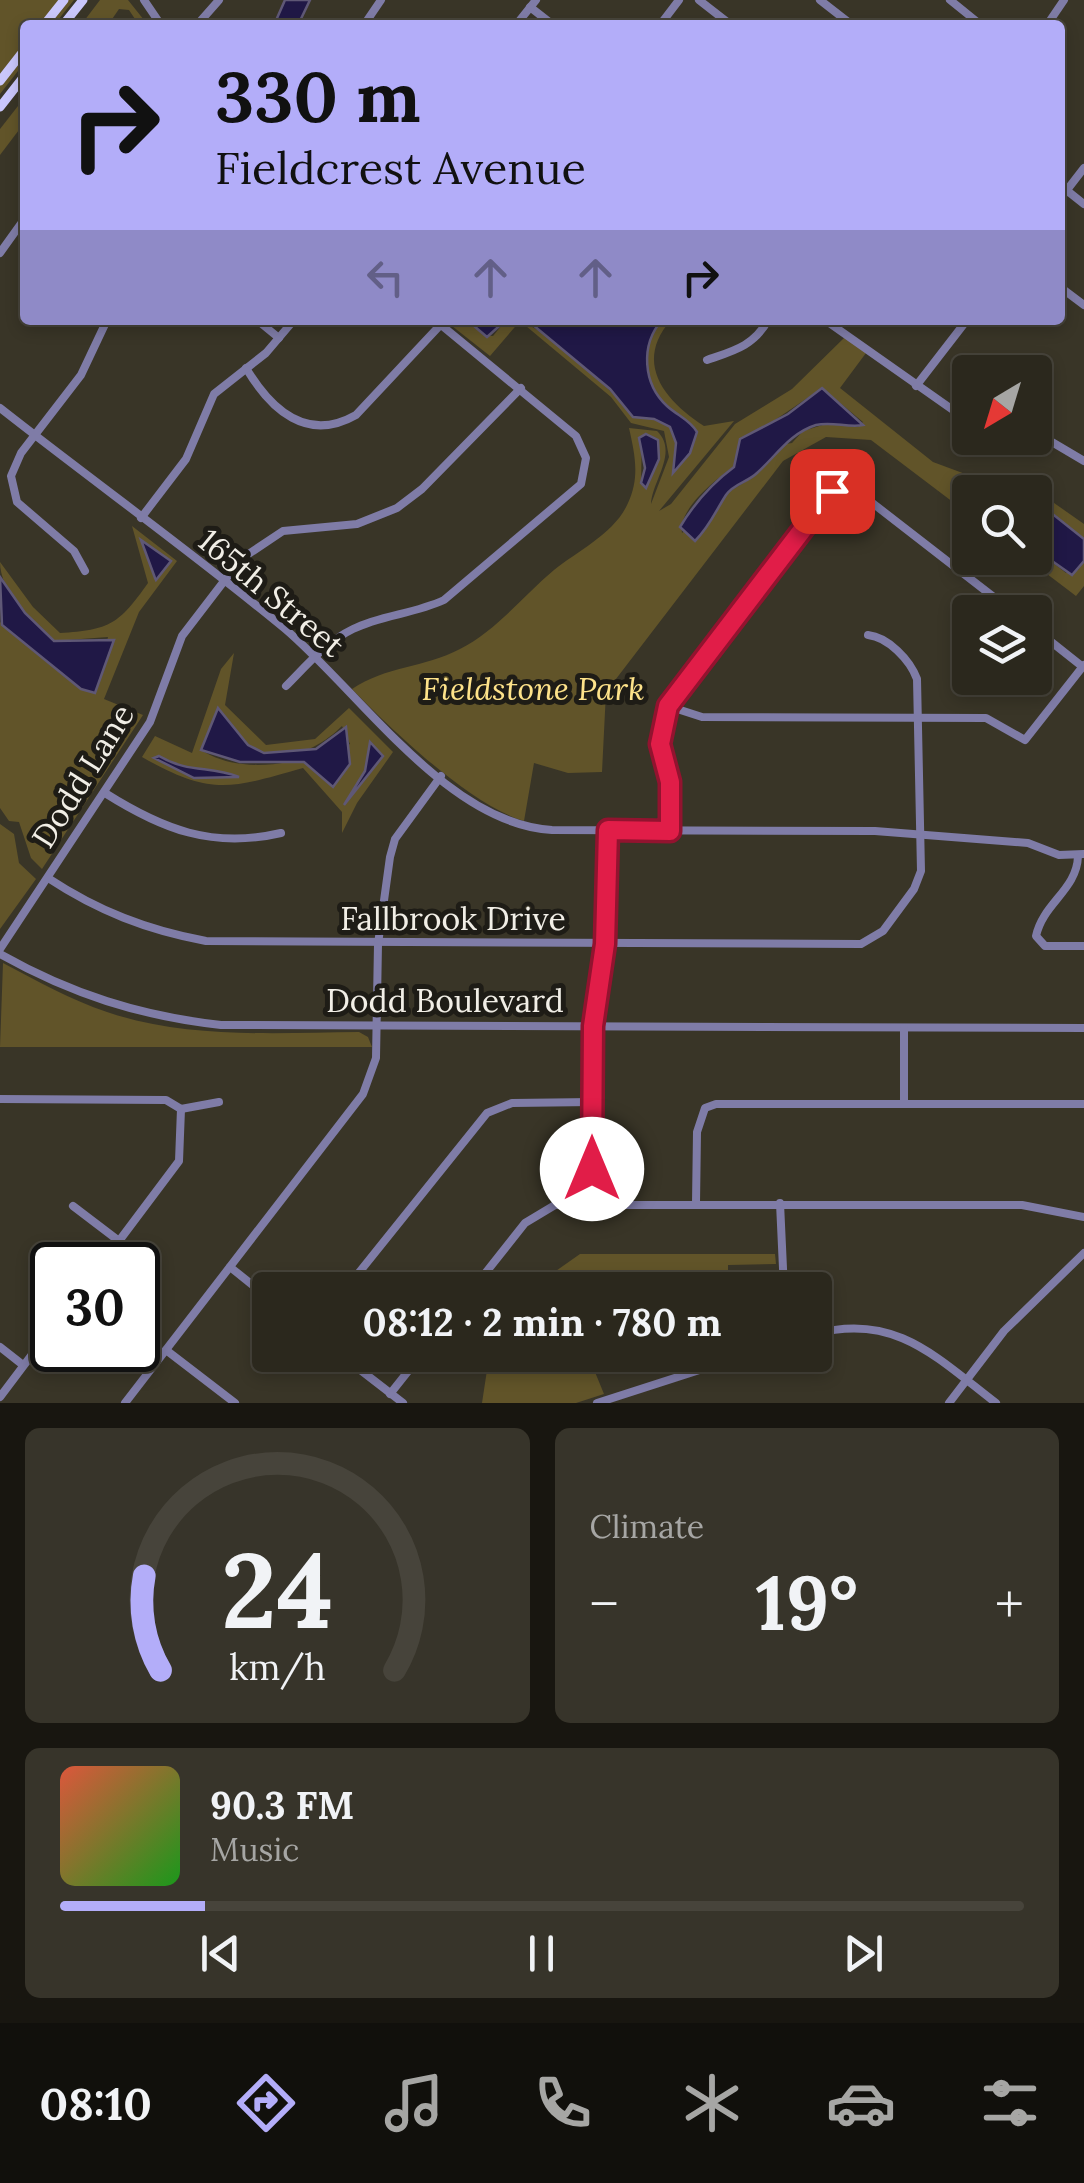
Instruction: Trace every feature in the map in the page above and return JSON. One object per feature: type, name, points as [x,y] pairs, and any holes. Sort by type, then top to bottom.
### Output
[{"type":"main road","points":[[48,20],[64,0]]},
{"type":"main road","points":[[68,20],[83,0]]},
{"type":"main road","points":[[0,81],[20,56]]},
{"type":"main road","points":[[0,107],[20,81]]},
{"type":"street","points":[[201,20],[219,0]]},
{"type":"street","points":[[664,20],[679,0]]},
{"type":"street","points":[[699,0],[725,20]]},
{"type":"street","points":[[820,0],[846,20]]},
{"type":"street","points":[[950,0],[975,20]]},
{"type":"street","points":[[1065,186],[1084,168]]},
{"type":"street","points":[[0,252],[20,225]]},
{"type":"street","points":[[85,571],[74,551],[26,514],[11,490],[14,464],[82,375],[106,325]]},
{"type":"street","points":[[263,325],[280,338]]},
{"type":"street","points":[[141,518],[186,459],[214,394],[290,325]]},
{"type":"street","points":[[246,368],[261,392],[291,419],[306,426],[339,424],[356,414],[437,325]]},
{"type":"street","points":[[286,686],[354,628],[420,612],[444,600],[576,490],[586,465],[582,445],[521,388],[444,325]]},
{"type":"street","points":[[707,360],[754,341],[765,325]]},
{"type":"street","points":[[833,325],[952,410]]},
{"type":"street","points":[[916,386],[963,325]]},
{"type":"street","name":"Dodd Lane","points":[[0,951],[150,722],[182,636],[251,550],[283,532],[357,524],[397,508],[422,489],[521,388]]},
{"type":"street","name":"165th Street","points":[[0,408],[283,627],[376,722],[441,776],[506,821],[540,830],[608,830]]},
{"type":"street","points":[[1052,439],[1084,461]]},
{"type":"street","points":[[670,831],[670,782],[660,744],[668,706],[838,487],[852,488],[991,595]]},
{"type":"street","name":"Fallbrook Drive","points":[[48,878],[106,913],[169,934],[239,943],[853,946],[870,942],[914,889],[921,870],[922,834],[917,679],[912,668],[880,636],[868,635]]},
{"type":"street","points":[[668,706],[702,717],[986,718],[1026,740],[1083,666],[1052,643]]},
{"type":"street","points":[[126,1403],[363,1094],[376,1058],[378,944],[395,838],[441,776]]},
{"type":"street","points":[[105,793],[154,822],[197,837],[243,840],[281,832]]},
{"type":"street","points":[[592,1202],[593,1026],[605,944],[608,830],[922,834],[1028,843],[1081,856],[1075,876],[1048,907],[1036,936],[1046,946],[1084,946]]},
{"type":"street","name":"Dodd Boulevard","points":[[0,951],[98,1000],[166,1018],[221,1025],[1084,1028]]},
{"type":"street","points":[[904,1028],[904,1103]]},
{"type":"street","points":[[0,1099],[166,1100],[181,1109],[219,1102]]},
{"type":"street","points":[[360,1272],[488,1113],[512,1103],[593,1102]]},
{"type":"street","points":[[696,1203],[701,1105],[1084,1104]]},
{"type":"street","points":[[73,1206],[119,1242],[179,1161],[181,1109]]},
{"type":"street","points":[[780,1203],[783,1272]]},
{"type":"street","points":[[486,1272],[525,1223],[556,1205],[1022,1205],[1084,1217]]},
{"type":"street","points":[[948,1403],[1004,1331],[1084,1253]]},
{"type":"street","points":[[230,1268],[252,1285]]},
{"type":"street","points":[[832,1331],[863,1326],[918,1343],[996,1403]]},
{"type":"street","points":[[0,1347],[24,1365]]},
{"type":"street","points":[[166,1350],[234,1403]]},
{"type":"street","points":[[0,1396],[30,1357]]},
{"type":"street","points":[[362,1372],[403,1403]]},
{"type":"street","points":[[390,1394],[407,1372]]},
{"type":"street","points":[[597,1403],[693,1372]]},
{"type":"green space","points":[[0,0],[74,0],[58,20],[20,20],[20,68],[0,94]]},
{"type":"green space","points":[[100,0],[128,0],[144,20],[136,20],[129,10],[119,9],[111,20],[85,20]]},
{"type":"green space","points":[[20,103],[20,129],[0,155],[0,129]]},
{"type":"green space","points":[[473,325],[483,335],[493,336],[502,325],[516,325],[490,356],[452,326]]},
{"type":"green space","name":"Fieldstone Park","points":[[525,325],[575,357],[633,417],[654,419],[670,427],[676,443],[674,471],[690,453],[697,432],[659,397],[649,378],[649,345],[658,325],[668,325],[655,351],[654,366],[666,393],[704,426],[734,421],[659,511],[671,504],[735,424],[792,389],[845,337],[866,353],[840,388],[933,462],[968,475],[952,475],[952,501],[871,440],[826,437],[783,461],[606,692],[602,772],[568,773],[534,763],[524,821],[456,783],[352,689],[378,676],[446,655],[473,641],[554,570],[605,532],[622,514],[634,484],[629,428],[657,431],[663,439],[665,457],[651,504],[669,457],[664,431],[631,423],[611,397]],"holes":[[[822,388],[863,422],[858,427],[826,424],[803,431],[792,443],[780,445],[755,476],[727,493],[682,533],[682,524],[692,505],[734,466],[735,457],[775,420]],[[642,435],[658,440],[659,459],[645,487],[641,483]]]},
{"type":"green space","name":"Fieldstone Park","points":[[1052,502],[1084,524],[1084,539],[1052,514]]},
{"type":"green space","points":[[132,526],[177,561],[139,612],[104,699],[143,715],[42,869],[31,858],[19,822],[9,821],[0,808],[0,622],[81,689],[95,693],[108,637],[54,641],[11,595],[0,562],[33,607],[60,633],[102,627],[121,616],[148,583]]},
{"type":"green space","points":[[1084,561],[1084,586],[1076,596],[1048,575],[1052,575],[1052,562],[1066,573],[1078,570]]},
{"type":"green space","points":[[234,653],[225,705],[266,745],[315,739],[349,708],[393,752],[357,803],[342,833],[342,812],[303,768],[256,781],[221,785],[186,778],[142,757],[155,736],[192,753],[221,669]],"holes":[[[218,710],[245,743],[267,755],[303,752],[342,726],[350,744],[295,761],[237,763],[201,750]]]},
{"type":"green space","points":[[0,824],[14,834],[19,863],[36,879],[0,929]]},
{"type":"green space","points":[[3,963],[80,1002],[137,1021],[232,1032],[359,1032],[368,1037],[372,1047],[0,1047]]},
{"type":"green space","points":[[580,1254],[775,1254],[776,1264],[728,1265],[728,1272],[554,1272]]},
{"type":"green space","points":[[487,1372],[595,1372],[604,1394],[576,1403],[482,1403]]},
{"type":"shaded area","points":[[285,0],[310,0],[300,20],[276,20]]},
{"type":"shaded area","points":[[473,325],[500,325],[487,337]]},
{"type":"shaded area","points":[[533,325],[658,325],[650,341],[649,376],[659,397],[697,432],[690,453],[673,473],[676,443],[670,427],[654,419],[633,417],[610,389]]},
{"type":"shaded area","points":[[822,388],[863,425],[822,424],[798,433],[753,476],[729,491],[695,541],[680,527],[704,494],[734,467],[740,439],[788,414]]},
{"type":"shaded area","points":[[646,434],[658,440],[659,459],[646,488],[641,483],[645,468],[639,438]]},
{"type":"shaded area","points":[[1052,514],[1084,539],[1084,561],[1072,575],[1052,561]]},
{"type":"shaded area","points":[[141,540],[171,561],[156,580],[155,578]]},
{"type":"shaded area","points":[[0,577],[25,613],[54,641],[114,640],[95,693],[81,689],[2,625]]},
{"type":"shaded area","points":[[218,708],[248,745],[264,753],[316,749],[346,727],[350,764],[333,787],[304,762],[240,762],[201,750]]},
{"type":"shaded area","points":[[370,742],[383,756],[344,805],[365,771]]},
{"type":"shaded area","points":[[159,756],[180,765],[239,777],[194,778],[154,758]]},
{"type":"route","points":[[592,1169],[593,1026],[605,944],[608,830],[670,831],[670,782],[660,744],[668,706],[832,491]]}]
